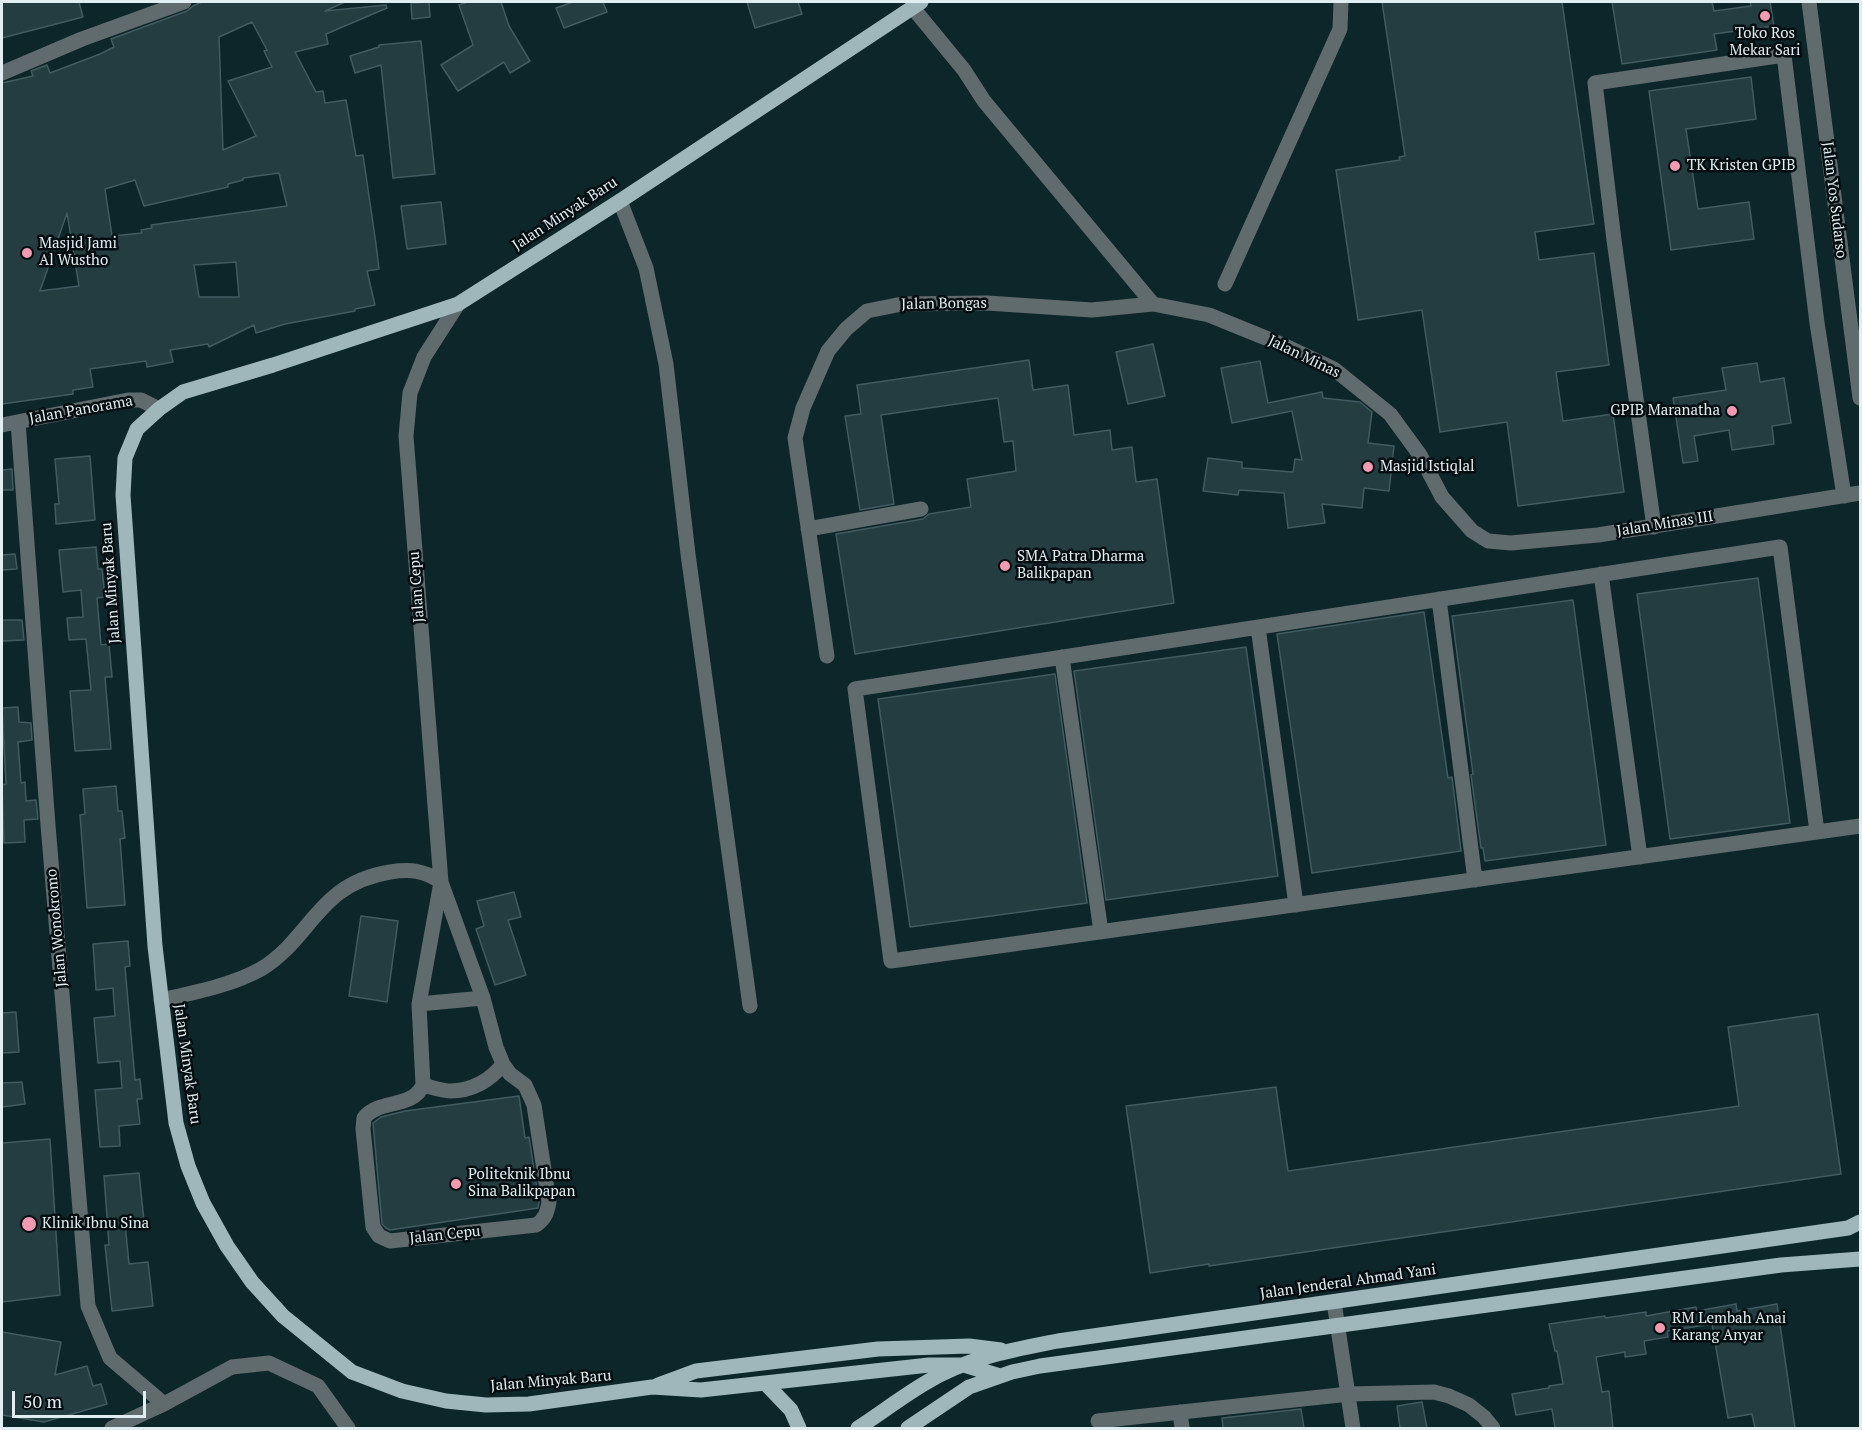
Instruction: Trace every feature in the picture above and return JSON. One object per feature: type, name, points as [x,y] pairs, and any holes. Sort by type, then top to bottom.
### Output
[{"type":"main road","name":"Jalan Minyak Baru","points":[[917,4],[620,201],[458,304],[183,392],[137,429],[125,458],[123,495],[155,946],[176,1124],[188,1166],[203,1203],[227,1246],[252,1282],[283,1317],[329,1356],[352,1372],[402,1391],[456,1402],[486,1405],[529,1404],[652,1387],[701,1390],[929,1365],[964,1365],[1000,1376]]},
{"type":"main road","name":"Jalan Minyak Baru","points":[[132,439],[195,390]]},
{"type":"main road","name":"Jalan Jenderal Ahmad Yani","points":[[858,1428],[927,1381],[964,1365],[1008,1351],[1058,1341],[1848,1228],[1860,1222]]},
{"type":"main road","points":[[908,1428],[969,1387],[1040,1366],[1781,1265],[1860,1259]]},
{"type":"main road","points":[[1268,1312],[1271,1334]]},
{"type":"main road","points":[[652,1387],[696,1371],[878,1349],[969,1346],[1008,1351]]},
{"type":"main road","points":[[766,1384],[791,1410],[799,1428]]},
{"type":"street","points":[[2,74],[82,39],[184,2]]},
{"type":"street","points":[[1225,284],[1340,29],[1341,2]]},
{"type":"street","name":"Jalan Yos Sudarso","points":[[1809,2],[1860,398]]},
{"type":"street","points":[[917,4],[984,100],[1153,304]]},
{"type":"street","points":[[1654,527],[1617,263],[1595,83],[1784,55],[1817,322],[1844,496]]},
{"type":"street","points":[[620,201],[646,268],[666,364],[688,554],[750,1006]]},
{"type":"street","name":"Jalan Bongas","points":[[827,656],[795,438],[803,408],[828,351],[846,329],[867,311],[902,304],[987,303],[1092,310],[1153,304],[1209,315]]},
{"type":"street","name":"Jalan Cepu","points":[[441,882],[483,999],[503,1064],[510,1074],[525,1085],[534,1105],[549,1202],[548,1213],[536,1225],[390,1241],[375,1233],[373,1227],[363,1129],[364,1118],[372,1110],[412,1097],[420,1092],[423,1085],[419,1004],[441,882],[406,436],[410,393],[424,357],[458,304]]},
{"type":"street","name":"Jalan Minas","points":[[1209,315],[1283,345],[1334,369],[1390,414],[1420,455],[1442,498],[1472,531]]},
{"type":"street","name":"Jalan Panorama","points":[[2,425],[128,400],[141,400],[159,409]]},
{"type":"street","name":"Jalan Wonokromo","points":[[18,422],[88,1306],[110,1359],[164,1404]]},
{"type":"street","name":"Jalan Minas III","points":[[1472,531],[1488,541],[1511,543],[1654,527],[1860,493]]},
{"type":"street","points":[[808,529],[921,509]]},
{"type":"street","points":[[1817,832],[1780,547],[855,689],[891,961],[1296,904],[1475,880],[1860,826]]},
{"type":"street","points":[[1601,574],[1640,857]]},
{"type":"street","points":[[1439,599],[1475,880]]},
{"type":"street","points":[[1258,627],[1296,904]]},
{"type":"street","points":[[1062,657],[1101,932]]},
{"type":"street","points":[[161,1000],[244,978],[262,968],[280,954],[324,904],[341,890],[360,880],[393,871],[419,870],[429,873],[441,882]]},
{"type":"street","points":[[419,1004],[483,999]]},
{"type":"street","points":[[423,1085],[450,1092],[471,1088],[493,1078],[503,1064]]},
{"type":"street","points":[[1334,1302],[1344,1356],[1353,1428]]},
{"type":"street","points":[[112,1428],[164,1404],[232,1367],[269,1363],[318,1386],[348,1428]]},
{"type":"street","points":[[1098,1421],[1348,1389],[1434,1392],[1449,1395],[1469,1405],[1493,1428]]},
{"type":"street","points":[[1180,1412],[1182,1428]]},
{"type":"building","points":[[2,2],[79,2],[83,17],[2,38]]},
{"type":"building","points":[[202,2],[345,2],[325,11],[386,5],[387,8],[326,34],[328,44],[295,52],[316,92],[323,91],[325,103],[346,100],[356,156],[363,155],[376,244],[379,269],[367,271],[375,305],[285,324],[256,333],[254,325],[209,347],[208,344],[170,350],[173,362],[147,367],[146,361],[90,369],[93,387],[73,390],[73,394],[2,404],[2,83],[33,76],[31,71],[47,65],[50,73],[100,54],[114,47],[111,39],[187,11]],"holes":[[[252,22],[267,50],[264,51],[272,67],[228,81],[256,136],[223,150],[219,37]],[[279,173],[287,206],[151,225],[152,228],[141,230],[142,233],[112,236],[105,189],[135,180],[144,206],[228,187],[228,184],[243,180],[243,178]],[[67,213],[79,286],[40,291]],[[236,262],[239,297],[199,297],[194,265]]]},
{"type":"building","points":[[429,2],[430,17],[412,19],[411,3]]},
{"type":"building","points":[[468,2],[501,2],[509,26],[530,61],[510,73],[504,62],[458,91],[441,65],[473,45],[459,5]]},
{"type":"building","points":[[573,2],[603,2],[607,12],[564,28],[556,8]]},
{"type":"building","points":[[747,2],[798,2],[802,14],[755,28]]},
{"type":"building","points":[[1382,2],[1562,2],[1594,224],[1535,232],[1539,260],[1594,253],[1609,365],[1556,372],[1563,421],[1613,414],[1624,492],[1518,506],[1507,422],[1440,432],[1422,310],[1358,320],[1336,170],[1400,160],[1399,157],[1405,156]]},
{"type":"building","points":[[1612,2],[1712,2],[1714,11],[1751,6],[1750,2],[1770,2],[1774,26],[1714,34],[1717,50],[1622,64]]},
{"type":"building","points":[[421,41],[435,174],[393,178],[381,65],[355,73],[350,56],[379,47],[379,45]]},
{"type":"building","name":"TK Kristen GPIB","points":[[1751,77],[1756,119],[1686,129],[1698,209],[1749,202],[1754,239],[1671,250],[1649,91]]},
{"type":"building","points":[[441,202],[446,244],[407,249],[401,206]]},
{"type":"building","points":[[1153,344],[1165,396],[1128,404],[1116,352]]},
{"type":"building","name":"SMA Patra Dharma Balikpapan","points":[[1029,360],[1033,390],[1068,385],[1074,435],[1110,430],[1112,450],[1132,447],[1136,482],[1157,479],[1174,603],[855,654],[836,534],[923,519],[929,514],[971,507],[967,479],[1016,471],[1013,441],[1004,442],[998,398],[881,415],[894,504],[860,510],[845,416],[861,414],[857,385]]},
{"type":"building","points":[[1260,361],[1268,403],[1322,392],[1323,398],[1360,402],[1372,412],[1368,443],[1394,446],[1389,491],[1364,488],[1362,508],[1322,504],[1325,523],[1288,528],[1284,493],[1239,490],[1238,495],[1203,491],[1208,458],[1242,462],[1242,468],[1293,472],[1295,459],[1302,460],[1292,411],[1232,423],[1221,368]]},
{"type":"building","name":"GPIB Maranatha","points":[[1757,363],[1760,382],[1784,378],[1791,423],[1772,426],[1774,444],[1732,450],[1729,430],[1694,436],[1698,461],[1683,463],[1673,398],[1726,390],[1722,368]]},
{"type":"building","points":[[90,456],[95,520],[56,524],[55,504],[59,504],[55,459]]},
{"type":"building","points":[[12,469],[13,490],[2,490],[2,470]]},
{"type":"building","points":[[96,547],[98,569],[102,569],[105,597],[97,598],[101,645],[109,644],[112,677],[105,677],[111,749],[75,751],[70,691],[91,690],[86,639],[69,640],[67,618],[83,617],[81,590],[63,592],[59,550]]},
{"type":"building","points":[[15,554],[17,569],[2,570],[2,555]]},
{"type":"building","points":[[1758,578],[1790,823],[1670,839],[1637,594]]},
{"type":"building","points":[[1573,600],[1606,845],[1485,861],[1483,848],[1481,848],[1471,775],[1473,774],[1452,616]]},
{"type":"building","points":[[1424,612],[1448,778],[1452,777],[1461,851],[1312,873],[1277,634]]},
{"type":"building","points":[[2,620],[22,620],[24,640],[2,641]]},
{"type":"building","points":[[1246,647],[1278,876],[1106,900],[1074,671]]},
{"type":"building","points":[[1055,674],[1087,903],[910,927],[878,699]]},
{"type":"building","points":[[18,707],[19,722],[31,723],[32,740],[18,742],[21,783],[25,782],[26,801],[36,800],[38,819],[24,820],[25,842],[4,843],[2,785],[6,784],[2,708]]},
{"type":"building","points":[[116,786],[118,811],[122,811],[125,838],[120,839],[125,905],[87,908],[80,815],[85,814],[83,789]]},
{"type":"building","points":[[514,892],[521,917],[508,920],[526,975],[495,985],[476,929],[484,926],[477,901]]},
{"type":"building","points":[[361,916],[398,921],[387,1002],[349,996]]},
{"type":"building","points":[[128,941],[130,966],[125,967],[135,1080],[140,1079],[142,1099],[137,1099],[140,1124],[119,1126],[120,1146],[100,1147],[95,1090],[122,1088],[120,1061],[98,1063],[94,1018],[115,1016],[113,988],[96,990],[93,944]]},
{"type":"building","points":[[16,1012],[19,1052],[2,1053],[2,1013]]},
{"type":"building","points":[[1818,1014],[1841,1174],[1150,1273],[1126,1106],[1276,1087],[1288,1171],[1739,1106],[1728,1027]]},
{"type":"building","points":[[22,1082],[25,1104],[2,1107],[2,1083]]},
{"type":"building","name":"Politeknik Ibnu Sina Balikpapan","points":[[519,1096],[525,1138],[529,1137],[538,1208],[390,1230],[382,1224],[373,1123],[381,1117],[405,1111]]},
{"type":"building","name":"Klinik Ibnu Sina","points":[[50,1139],[60,1295],[2,1302],[2,1143]]},
{"type":"building","points":[[139,1173],[144,1221],[125,1223],[129,1264],[148,1262],[153,1306],[112,1311],[105,1245],[109,1245],[104,1176]]},
{"type":"building","points":[[1736,1304],[1737,1311],[1777,1304],[1795,1428],[1755,1428],[1752,1414],[1728,1418],[1712,1324],[1667,1331],[1668,1337],[1644,1341],[1646,1354],[1625,1357],[1625,1352],[1596,1357],[1602,1392],[1609,1391],[1613,1428],[1555,1428],[1552,1409],[1516,1415],[1512,1394],[1563,1384],[1549,1324],[1646,1312],[1646,1316],[1696,1307],[1697,1311]]},
{"type":"building","points":[[2,1332],[61,1342],[55,1375],[87,1366],[93,1386],[101,1384],[107,1404],[44,1422],[2,1415]]},
{"type":"building","points":[[1422,1402],[1427,1428],[1400,1428],[1397,1406]]},
{"type":"building","points":[[1301,1409],[1304,1428],[1223,1428],[1222,1418]]},
{"type":"place","name":"Toko Ros Mekar Sari","points":[[1765,16]]},
{"type":"place","name":"TK Kristen GPIB","points":[[1675,166]]},
{"type":"place","name":"Masjid Jami Al Wustho","points":[[27,253]]},
{"type":"place","name":"GPIB Maranatha","points":[[1732,411]]},
{"type":"place","name":"Masjid Istiqlal","points":[[1368,467]]},
{"type":"place","name":"SMA Patra Dharma Balikpapan","points":[[1005,566]]},
{"type":"place","name":"Politeknik Ibnu Sina Balikpapan","points":[[456,1184]]},
{"type":"place","name":"Klinik Ibnu Sina","points":[[29,1224]]},
{"type":"place","name":"RM Lembah Anai Karang Anyar","points":[[1660,1328]]}]
